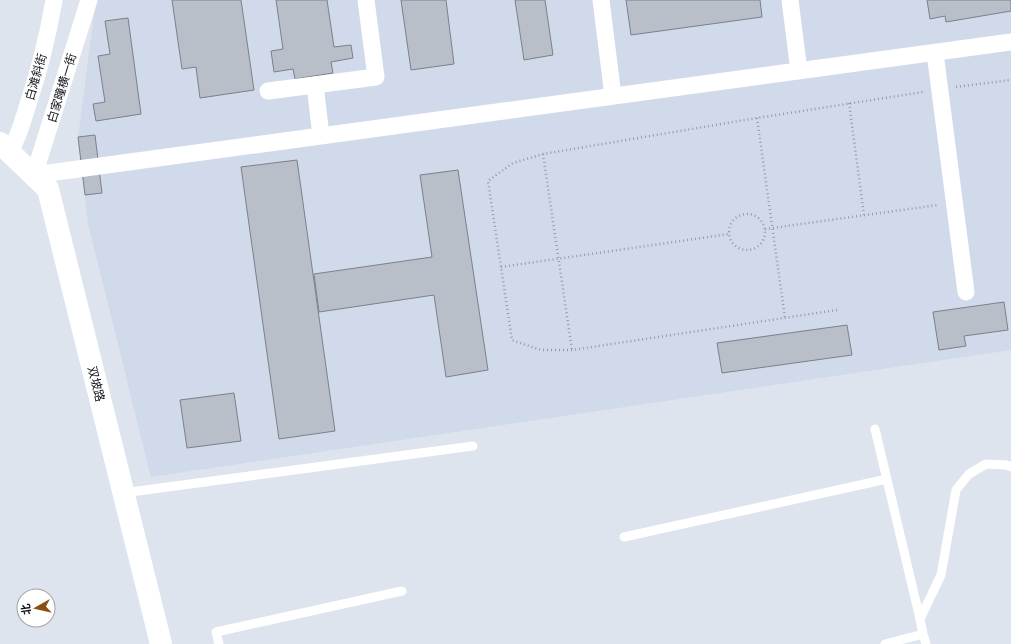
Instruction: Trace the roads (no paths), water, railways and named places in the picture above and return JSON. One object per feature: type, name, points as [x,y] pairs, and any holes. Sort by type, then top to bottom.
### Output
[{"type":"street","name":"白滩斜街","points":[[5,148],[20,134],[49,31],[54,0]]},
{"type":"street","name":"白家疃横一街","points":[[34,175],[89,0]]},
{"type":"street","points":[[268,91],[376,77],[366,0]]},
{"type":"street","points":[[601,0],[613,96]]},
{"type":"street","points":[[790,0],[798,71]]},
{"type":"street","points":[[34,175],[1011,42]]},
{"type":"street","points":[[935,53],[966,292]]},
{"type":"street","points":[[315,85],[321,136]]},
{"type":"street","name":"双坡路","points":[[5,148],[48,189],[161,644]]},
{"type":"lane","points":[[875,429],[926,644]]},
{"type":"lane","points":[[123,493],[473,446]]},
{"type":"lane","points":[[920,619],[942,575],[956,490],[969,474],[986,464],[1007,465],[1011,467]]},
{"type":"lane","points":[[624,537],[887,479]]},
{"type":"lane","points":[[219,644],[216,632],[402,591]]},
{"type":"lane","points":[[885,644],[923,634]]}]
